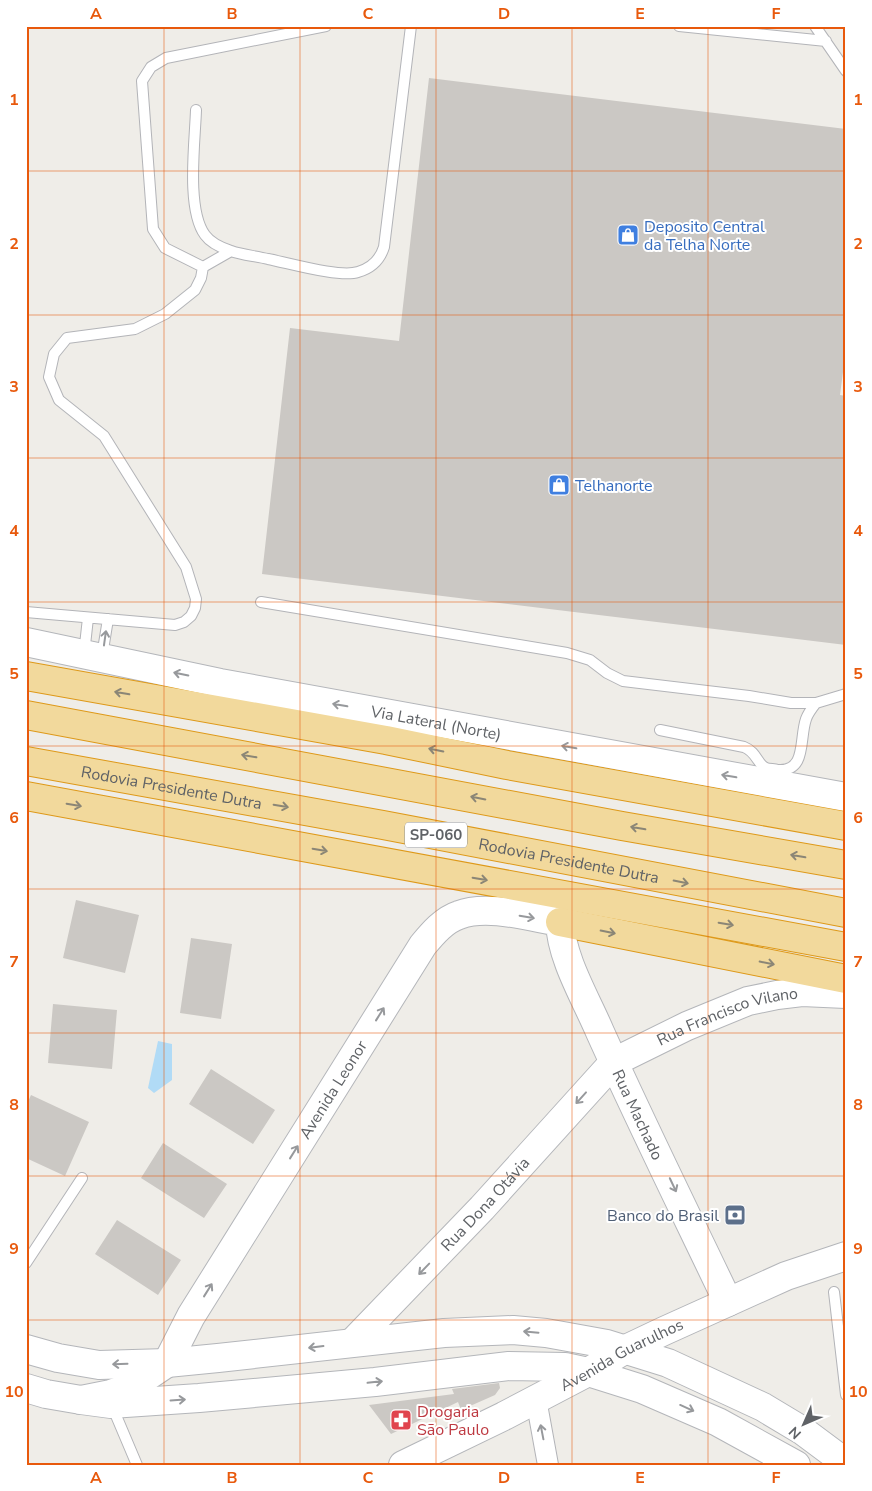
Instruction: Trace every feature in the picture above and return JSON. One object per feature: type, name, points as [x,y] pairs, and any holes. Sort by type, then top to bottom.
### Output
[{"type":"highway","points":[[26,676],[386,740],[846,826]]},
{"type":"highway","points":[[26,715],[622,826],[846,865]]},
{"type":"highway","name":"Rodovia Presidente Dutra","points":[[26,761],[383,825],[846,913]]},
{"type":"highway","name":"SP-060","points":[[26,796],[846,947]]},
{"type":"highway","points":[[817,820],[846,835]]},
{"type":"highway","points":[[560,922],[846,979]]},
{"type":"main road","name":"Via Lateral (Norte)","points":[[26,642],[220,683],[846,797]]},
{"type":"main road","name":"Avenida Leonor","points":[[166,1363],[191,1316],[423,945],[438,928],[458,915],[482,910],[560,922]]},
{"type":"main road","name":"Rua Machado","points":[[560,922],[560,935],[566,953],[614,1062],[728,1302]]},
{"type":"main road","name":"Rua Francisco Vilano","points":[[614,1062],[688,1026],[748,1001],[802,992],[846,994]]},
{"type":"main road","name":"Rua Dona Otávia","points":[[353,1342],[482,1208],[614,1062]]},
{"type":"main road","name":"Avenida Guarulhos","points":[[403,1465],[642,1347],[728,1302],[786,1276],[846,1256]]},
{"type":"main road","points":[[191,1316],[197,1338],[218,1358]]},
{"type":"main road","points":[[26,1349],[58,1358],[99,1365],[166,1363],[444,1333],[513,1330],[546,1333],[642,1347],[763,1407],[841,1456]]},
{"type":"main road","points":[[444,1333],[462,1343],[470,1353],[469,1362],[460,1372]]},
{"type":"main road","points":[[642,1347],[642,1389]]},
{"type":"main road","points":[[80,1400],[111,1394],[133,1386],[166,1363]]},
{"type":"main road","points":[[26,1388],[46,1394],[111,1404],[375,1382],[487,1368],[518,1366],[565,1367],[588,1372],[642,1389],[718,1422],[767,1456],[796,1465]]},
{"type":"main road","points":[[718,1422],[728,1411],[735,1407],[743,1405],[763,1407]]},
{"type":"street","points":[[536,1399],[548,1465]]},
{"type":"lane","points":[[203,266],[165,248],[153,230],[142,81],[151,67],[166,58],[326,26]]},
{"type":"lane","points":[[196,110],[193,192],[196,217],[205,235],[214,243],[231,251],[350,274],[363,271],[376,262],[382,254],[384,247],[411,26]]},
{"type":"lane","points":[[679,26],[826,41]]},
{"type":"lane","points":[[816,26],[846,70]]},
{"type":"lane","points":[[203,266],[231,251]]},
{"type":"lane","points":[[26,612],[175,625],[184,622],[191,616],[195,608],[196,599],[186,567],[104,436],[59,400],[49,377],[54,354],[67,338],[135,329],[165,314],[195,290],[201,278],[203,266]]},
{"type":"lane","points":[[260,602],[567,653],[590,660],[607,673],[623,681],[790,703],[816,703],[846,694]]},
{"type":"lane","points":[[88,618],[93,656]]},
{"type":"lane","points":[[93,656],[108,619]]},
{"type":"lane","points":[[660,730],[744,747],[755,754],[767,769],[786,770],[791,769],[798,760],[805,720],[816,703]]},
{"type":"lane","points":[[26,1263],[82,1178]]},
{"type":"lane","points":[[834,1292],[846,1395]]},
{"type":"lane","points":[[111,1404],[137,1465]]},
{"type":"water","points":[[158,1041],[172,1044],[172,1080],[154,1093],[148,1088]]},
{"type":"building","points":[[429,78],[846,129],[846,349],[840,395],[846,396],[846,645],[262,574],[290,328],[399,341]]},
{"type":"building","points":[[76,900],[139,915],[125,973],[63,958]]},
{"type":"building","points":[[191,938],[232,944],[221,1019],[180,1013]]},
{"type":"building","points":[[53,1004],[117,1010],[112,1069],[48,1063]]},
{"type":"building","points":[[211,1069],[275,1110],[253,1144],[189,1104]]},
{"type":"building","points":[[31,1095],[89,1122],[65,1176],[26,1158],[26,1106]]},
{"type":"building","points":[[163,1143],[227,1184],[204,1218],[141,1178]]},
{"type":"building","points":[[117,1220],[181,1260],[158,1295],[95,1254]]},
{"type":"building","name":"Drogaria São Paulo","points":[[499,1383],[500,1388],[495,1395],[461,1410],[458,1402],[391,1434],[369,1405],[454,1394],[452,1389]]},
{"type":"place","name":"Deposito Central da Telha Norte","points":[[628,235]]},
{"type":"place","name":"Telhanorte","points":[[559,485]]},
{"type":"place","name":"Banco do Brasil","points":[[735,1215]]},
{"type":"place","name":"Drogaria São Paulo","points":[[401,1420]]}]
